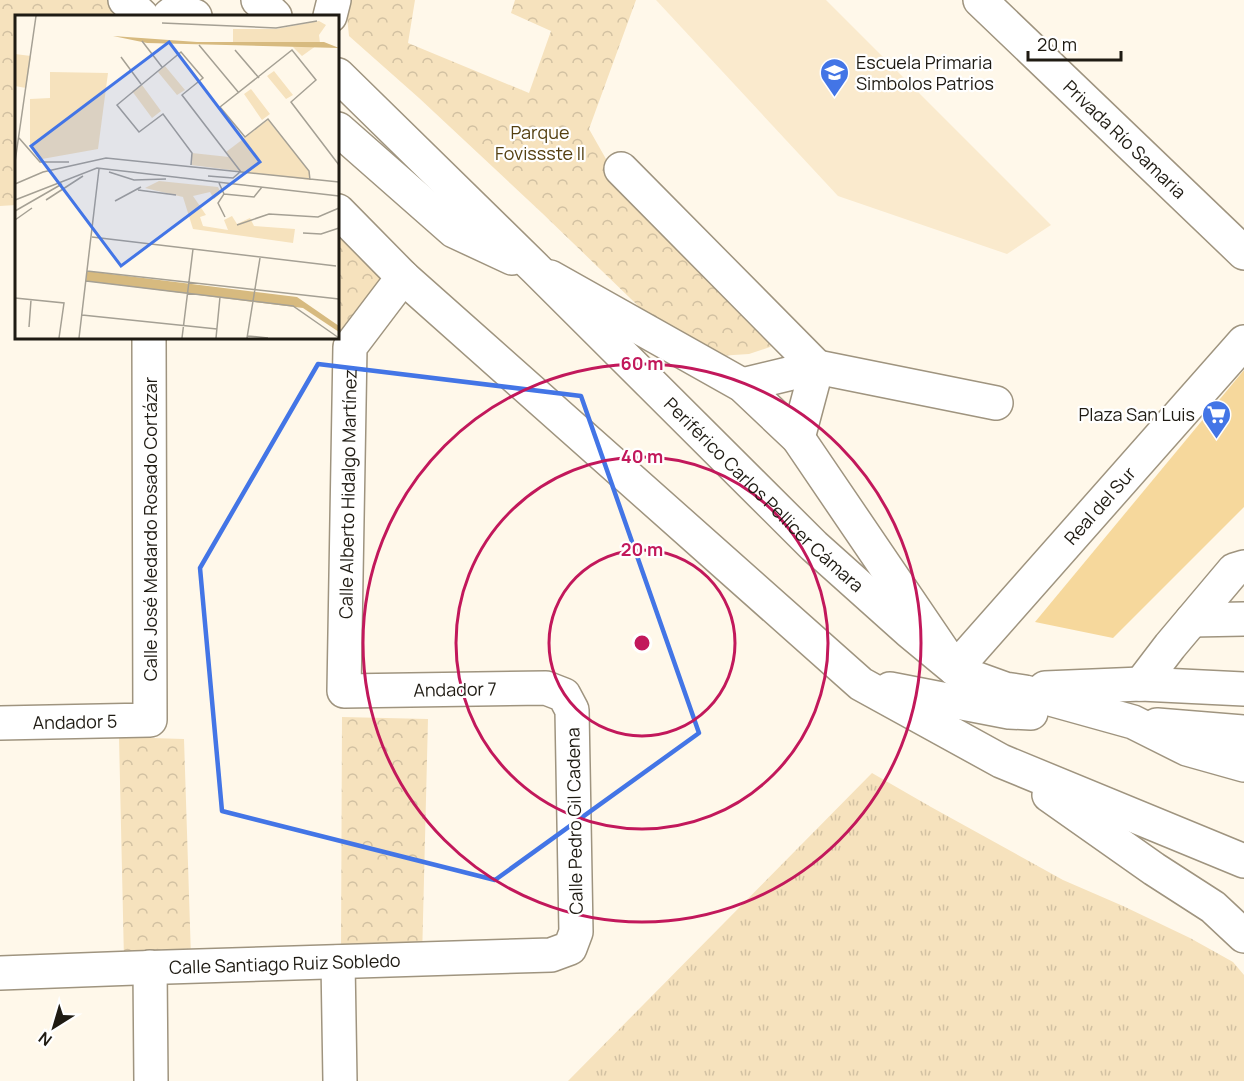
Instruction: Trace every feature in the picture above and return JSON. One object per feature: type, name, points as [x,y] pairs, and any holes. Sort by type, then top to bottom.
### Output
[{"type":"street","points":[[125,0],[141,15]]},
{"type":"street","points":[[258,0],[274,15]]},
{"type":"street","points":[[330,15],[334,0]]},
{"type":"street","name":"Privada Río Samaria","points":[[980,0],[1244,253]]},
{"type":"street","points":[[171,15],[174,12],[190,15]]},
{"type":"street","name":"Periférico Carlos Pellicer Cámara","points":[[339,76],[814,546],[963,683],[1024,692],[1133,722],[1187,748],[1244,765]]},
{"type":"street","points":[[339,130],[454,231],[536,269],[742,385],[798,438],[963,683],[1009,712],[1244,732]]},
{"type":"street","points":[[621,169],[817,367]]},
{"type":"street","points":[[339,212],[404,277],[861,684],[1001,761],[1154,869],[1213,907],[1244,936]]},
{"type":"street","name":"Calle Alberto Hidalgo Martínez","points":[[344,691],[350,347],[404,277]]},
{"type":"street","name":"Calle José Medardo Rosado Cortázar","points":[[149,339],[150,720]]},
{"type":"street","name":"Real del Sur","points":[[963,683],[1244,342]]},
{"type":"street","points":[[742,385],[817,367],[996,403]]},
{"type":"street","points":[[798,438],[817,367]]},
{"type":"street","points":[[1141,684],[1192,620],[1241,565]]},
{"type":"street","points":[[1192,620],[1244,619]]},
{"type":"street","points":[[861,684],[963,683]]},
{"type":"street","points":[[1005,689],[1141,684],[1244,689]]},
{"type":"street","name":"Andador 7","points":[[344,691],[546,688],[564,695]]},
{"type":"street","name":"Calle Pedro Gil Cadena","points":[[564,695],[572,710],[573,722],[576,932],[570,948]]},
{"type":"street","name":"Andador 5","points":[[0,723],[150,720]]},
{"type":"street","points":[[1001,761],[1244,861]]},
{"type":"street","name":"Calle Santiago Ruiz Sobledo","points":[[0,973],[551,955],[570,948]]},
{"type":"street","points":[[338,962],[340,1081]]},
{"type":"street","points":[[150,967],[151,1081]]},
{"type":"highlighted area","points":[[318,364],[581,396],[699,733],[495,880],[222,811],[200,568]]},
{"type":"shaded area","name":"Escuela Primaria Simbolos Patrios","points":[[656,0],[826,0],[1051,225],[1007,254],[838,196]]},
{"type":"green space","points":[[0,0],[125,0],[141,15],[15,15],[15,205],[0,206]]},
{"type":"green space","name":"Parque Fovissste II","points":[[351,0],[415,0],[408,43],[529,93],[551,31],[511,13],[515,0],[636,0],[589,129],[606,159],[774,343],[770,347],[749,354],[718,356],[660,327],[542,213],[349,36],[347,17]]},
{"type":"green space","points":[[339,212],[403,277],[350,347],[339,336]]},
{"type":"green space","points":[[342,717],[428,719],[422,959],[341,954]]},
{"type":"green space","points":[[119,737],[184,739],[191,957],[124,960]]},
{"type":"green space","points":[[872,773],[1063,880],[1190,938],[1233,962],[1244,975],[1244,1081],[568,1081]]},
{"type":"building","name":"Plaza San Luis","points":[[1244,370],[1244,507],[1113,638],[1035,622]]},
{"type":"place","name":"Escuela Primaria Simbolos Patrios","points":[[835,98]]},
{"type":"place","name":"Plaza San Luis","points":[[1216,440]]}]
